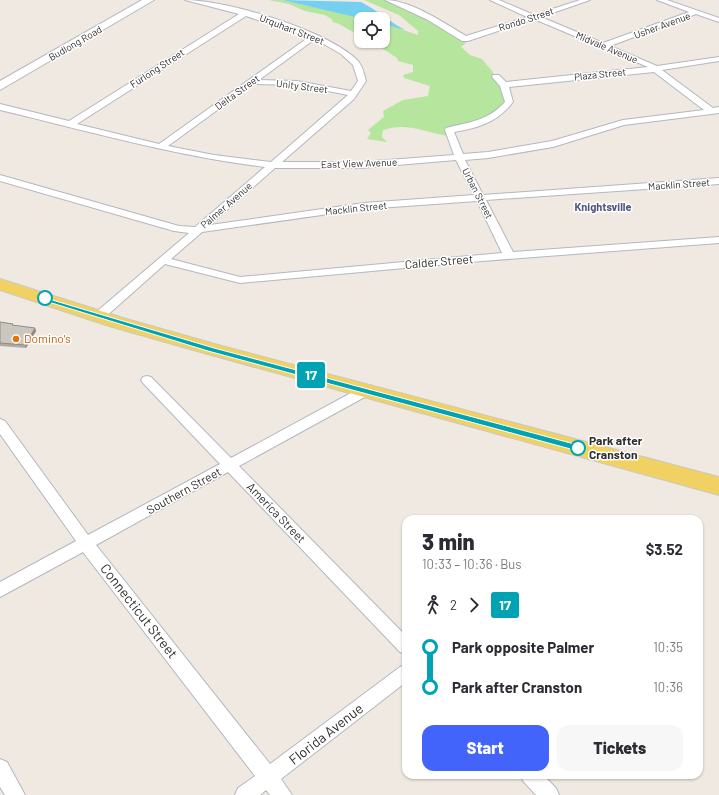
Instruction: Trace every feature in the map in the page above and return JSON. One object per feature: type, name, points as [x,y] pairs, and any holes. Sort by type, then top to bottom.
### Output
[{"type":"main road","name":"Budlong Road","points":[[0,86],[149,0]]},
{"type":"main road","points":[[0,284],[99,316],[211,349],[719,486]]},
{"type":"street","name":"Urquhart Street","points":[[188,0],[246,12],[334,45],[357,64],[362,81],[353,94]]},
{"type":"street","name":"Rondo Street","points":[[388,0],[431,18],[465,39],[587,0]]},
{"type":"street","name":"Midvale Avenue","points":[[493,0],[604,45],[655,68],[715,110]]},
{"type":"street","points":[[660,0],[719,20]]},
{"type":"street","name":"Furlong Street","points":[[69,125],[246,12]]},
{"type":"street","name":"Usher Avenue","points":[[604,45],[696,12]]},
{"type":"street","name":"Delta Street","points":[[161,147],[314,37]]},
{"type":"street","name":"Plaza Street","points":[[504,85],[655,68],[719,59]]},
{"type":"street","points":[[496,77],[504,85]]},
{"type":"street","name":"Unity Street","points":[[251,82],[298,83],[353,94]]},
{"type":"street","name":"Urban Street","points":[[504,85],[509,102],[501,113],[490,120],[471,126],[449,130],[460,158],[482,199],[509,256]]},
{"type":"street","name":"Palmer Avenue","points":[[99,316],[353,94]]},
{"type":"street","name":"East View Avenue","points":[[0,107],[161,147],[214,158],[273,165],[361,165],[460,158],[517,151],[546,145],[623,122],[715,110]]},
{"type":"street","name":"Macklin Street","points":[[0,178],[178,229],[196,230],[364,206],[482,199],[719,181]]},
{"type":"street","name":"Calder Street","points":[[162,260],[240,280],[509,256],[719,240]]},
{"type":"street","name":"America Street","points":[[147,380],[402,643]]},
{"type":"street","name":"Southern Street","points":[[0,590],[230,466],[366,390]]},
{"type":"street","name":"Connecticut Street","points":[[0,424],[86,544],[282,795]]},
{"type":"street","name":"Florida Avenue","points":[[245,795],[402,675]]},
{"type":"street","points":[[0,768],[15,795]]},
{"type":"street","points":[[534,779],[549,795]]},
{"type":"green space","points":[[269,0],[281,0],[354,16],[354,32],[332,22],[333,20],[325,15],[305,11],[289,4]]},
{"type":"green space","points":[[364,0],[386,0],[398,3],[467,39],[468,41],[461,47],[470,55],[482,59],[492,71],[509,102],[500,113],[449,130],[448,136],[416,128],[400,127],[383,130],[382,137],[387,142],[367,139],[371,133],[368,130],[384,117],[383,111],[403,100],[428,96],[430,86],[404,78],[403,75],[413,72],[413,65],[398,61],[397,58],[382,48],[390,48],[390,25],[418,35],[418,31],[399,15]]},
{"type":"water","points":[[282,0],[361,2],[378,12],[354,12],[354,17]]},
{"type":"water","points":[[390,21],[393,23],[405,30],[390,26]]},
{"type":"building","name":"Domino's","points":[[0,322],[35,328],[25,345],[0,343]]},
{"type":"bus line","name":"17","points":[[45,298],[130,326],[211,349],[578,448]]},
{"type":"place","name":"Domino's","points":[[16,339]]},
{"type":"place","name":"Park after Cranston","points":[[578,448]]},
{"type":"district","name":"Knightsville","points":[[603,207]]}]
